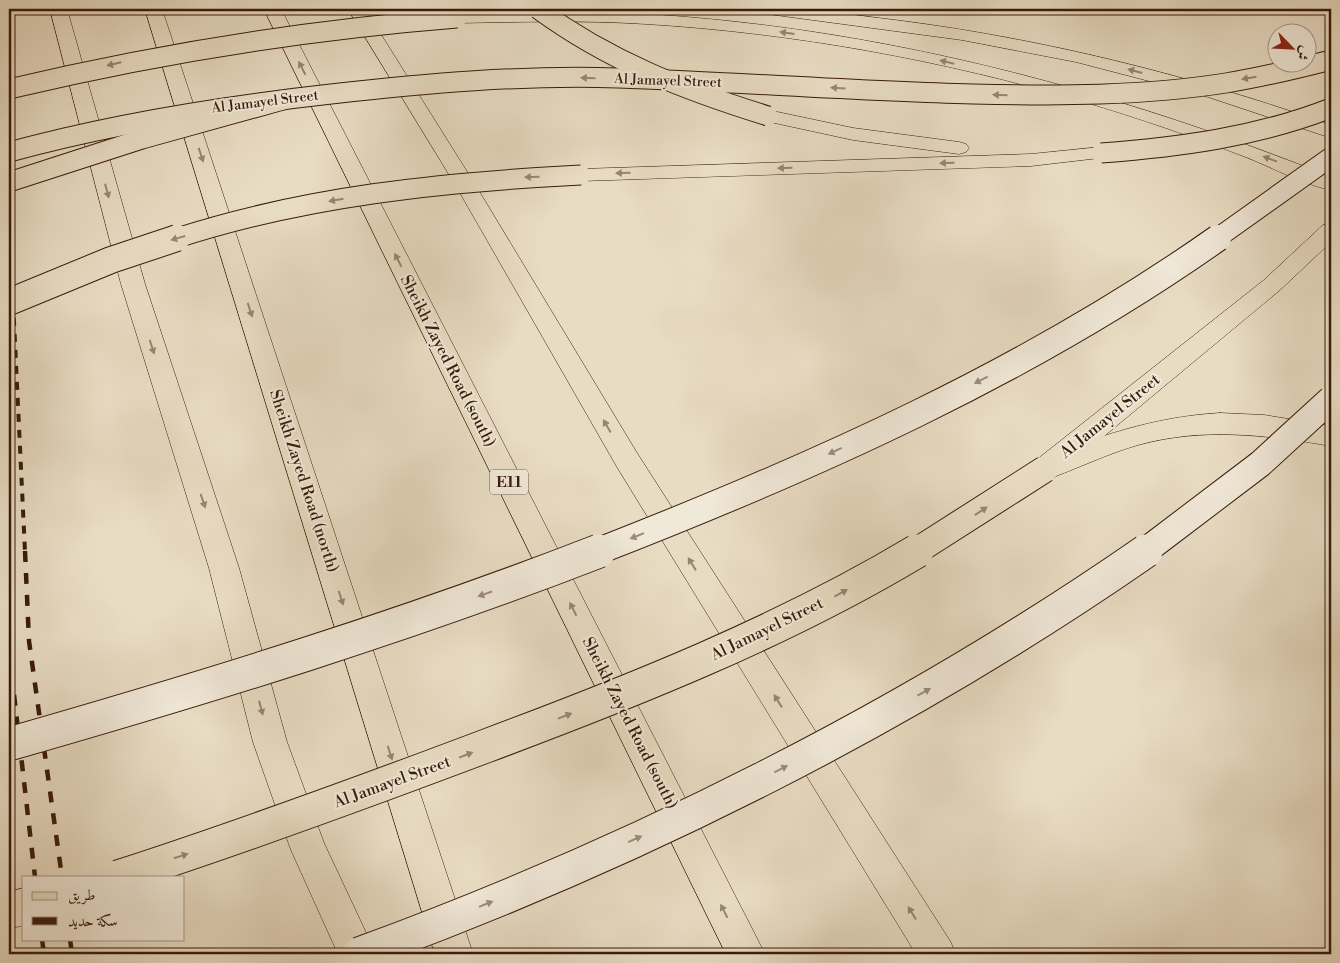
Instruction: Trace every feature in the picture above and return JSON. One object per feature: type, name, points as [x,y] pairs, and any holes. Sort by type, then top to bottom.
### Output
[{"type":"main road","points":[[58,9],[133,284],[224,568],[270,742],[309,850],[358,954]]},
{"type":"main road","name":"Sheikh Zayed Road (north)","points":[[153,9],[454,954]]},
{"type":"main road","name":"Sheikh Zayed Road (south)","points":[[272,9],[746,954]]},
{"type":"main road","points":[[356,9],[466,186],[627,460],[938,954]]},
{"type":"main road","points":[[538,9],[571,33],[625,64],[692,92],[768,116],[853,134],[935,146],[991,150],[1101,153]]},
{"type":"main road","points":[[768,9],[945,32],[1082,58],[1226,96],[1331,132]]},
{"type":"main road","points":[[874,9],[1117,9]]},
{"type":"main road","points":[[9,88],[124,62],[239,40],[350,26],[457,18],[564,16],[671,21],[778,32],[886,49],[997,74],[1114,105],[1235,145],[1331,184]]},
{"type":"main road","name":"Al Jamayel Street","points":[[9,152],[153,118],[418,84],[550,78],[615,78],[974,94],[1114,93],[1270,75],[1331,60]]},
{"type":"main road","points":[[9,182],[142,139],[283,100]]},
{"type":"main road","points":[[9,302],[99,265],[226,224],[287,209],[407,188],[523,177],[1004,161],[1160,148],[1224,138],[1296,121],[1331,108]]},
{"type":"main road","name":"Al Jamayel Street","points":[[121,876],[274,826],[400,780],[627,692],[728,649],[820,604],[903,559],[978,514],[1044,468],[1272,285],[1331,230]]},
{"type":"main road","points":[[1044,468],[1120,440],[1153,431],[1189,425],[1226,423],[1265,425],[1331,436]]},
{"type":"main road","points":[[9,910],[22,907]]},
{"type":"street","points":[[9,744],[139,708],[397,625],[607,548],[795,469],[954,394],[1075,331],[1170,272],[1331,156]]},
{"type":"street","points":[[358,954],[544,880],[700,810],[839,740],[962,670],[1070,602],[1165,537],[1246,475],[1331,399]]},
{"type":"railway","points":[[9,226],[10,239]]},
{"type":"railway","points":[[10,238],[25,552]]},
{"type":"railway","points":[[25,551],[29,641],[62,876]]},
{"type":"railway","points":[[9,651],[35,876]]},
{"type":"railway","points":[[42,940],[44,954]]},
{"type":"railway","points":[[70,940],[72,954]]}]
